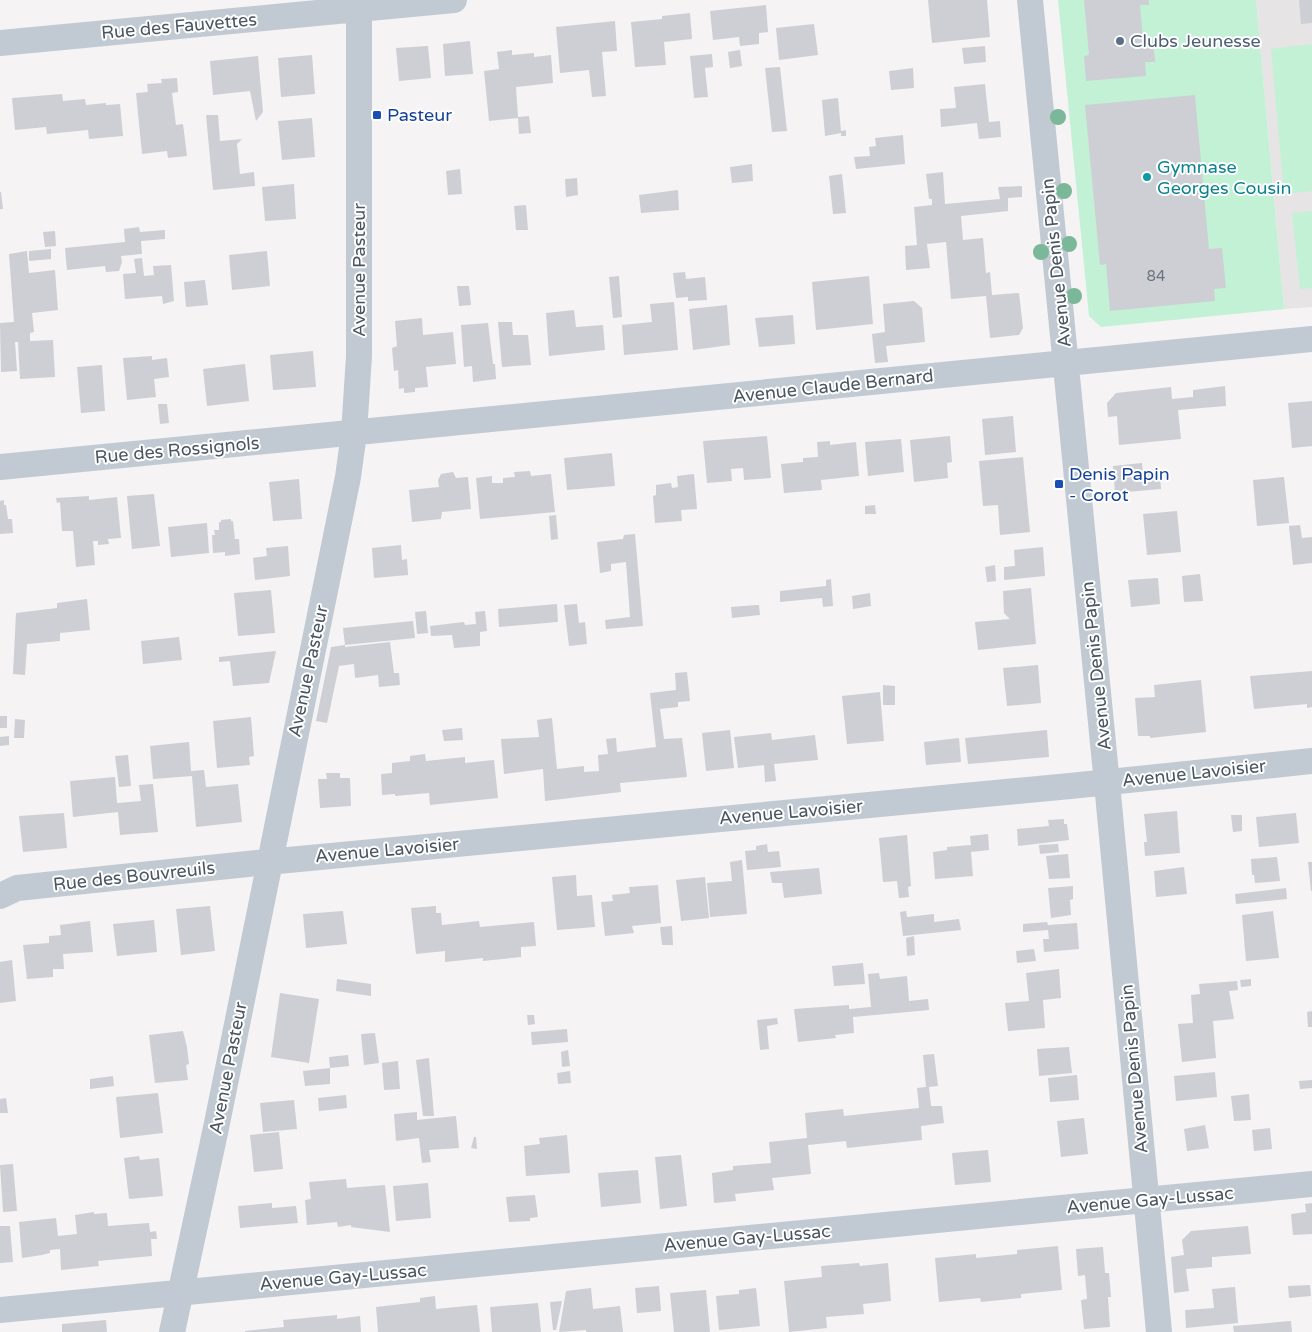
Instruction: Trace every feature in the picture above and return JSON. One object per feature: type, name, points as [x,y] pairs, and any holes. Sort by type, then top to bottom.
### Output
[{"type":"street","name":"Rue des Fauvettes","points":[[0,43],[359,5],[454,0]]},
{"type":"street","name":"Avenue Denis Papin","points":[[1030,0],[1159,1332]]},
{"type":"street","name":"Avenue Pasteur","points":[[172,1332],[216,1128],[348,478],[354,433],[359,356],[359,5]]},
{"type":"street","name":"Avenue Claude Bernard","points":[[354,433],[1312,339]]},
{"type":"street","name":"Rue des Rossignols","points":[[0,467],[354,433]]},
{"type":"street","name":"Avenue Lavoisier","points":[[269,862],[1312,761]]},
{"type":"street","name":"Rue des Bouvreuils","points":[[1,893],[17,888],[269,862]]},
{"type":"street","name":"Avenue Gay-Lussac","points":[[0,1310],[1312,1184]]},
{"type":"shaded area","points":[[1256,0],[1312,0],[1312,307],[1284,309]]},
{"type":"green space","points":[[1058,0],[1256,0],[1284,309],[1101,327],[1089,316]]},
{"type":"green space","points":[[1312,44],[1312,191],[1284,194],[1271,49]]},
{"type":"green space","points":[[1312,211],[1312,288],[1300,289],[1292,213]]},
{"type":"building","points":[[928,0],[987,0],[990,37],[932,43]]},
{"type":"building","name":"Clubs Jeunesse","points":[[1084,0],[1149,0],[1149,5],[1140,5],[1143,40],[1152,39],[1155,59],[1155,62],[1145,62],[1146,76],[1086,81],[1084,56],[1089,55]]},
{"type":"building","points":[[1299,0],[1312,0],[1312,23],[1301,24]]},
{"type":"building","points":[[766,5],[768,32],[759,33],[759,44],[740,46],[739,37],[713,40],[710,11]]},
{"type":"building","points":[[690,13],[692,39],[664,42],[666,65],[635,67],[631,22],[662,19],[662,16]]},
{"type":"building","points":[[615,21],[617,51],[602,52],[606,96],[592,97],[589,70],[560,73],[556,27]]},
{"type":"building","points":[[814,24],[818,55],[779,60],[776,28]]},
{"type":"building","points":[[470,41],[473,74],[445,76],[443,44]]},
{"type":"building","points":[[428,46],[431,78],[399,81],[396,48]]},
{"type":"building","points":[[985,46],[986,62],[964,64],[962,48]]},
{"type":"building","points":[[512,50],[512,55],[534,53],[534,57],[551,55],[553,83],[516,87],[518,117],[529,116],[531,133],[519,134],[518,118],[489,121],[484,71],[499,69],[497,52]]},
{"type":"building","points":[[740,50],[742,66],[730,68],[728,52]]},
{"type":"building","points":[[712,54],[713,67],[705,68],[708,97],[694,98],[690,56]]},
{"type":"building","points":[[312,55],[315,94],[281,97],[278,58]]},
{"type":"building","points":[[258,56],[263,112],[256,121],[250,91],[213,95],[210,61]]},
{"type":"building","points":[[780,67],[787,131],[772,132],[765,68]]},
{"type":"building","points":[[913,68],[914,88],[891,90],[889,71]]},
{"type":"building","points":[[177,78],[178,92],[172,93],[176,125],[183,124],[187,156],[168,158],[167,151],[142,154],[136,93],[148,92],[147,84],[162,83],[161,79]]},
{"type":"building","points":[[985,84],[989,122],[1000,121],[1001,137],[979,139],[977,123],[941,127],[940,109],[956,108],[954,87]]},
{"type":"building","points":[[62,94],[63,101],[85,99],[86,105],[120,104],[123,136],[89,139],[88,130],[47,134],[46,127],[15,130],[12,98]]},
{"type":"building","name":"Gymnase Georges Cousin","points":[[1195,95],[1209,249],[1222,248],[1226,288],[1214,289],[1215,301],[1110,311],[1106,264],[1100,265],[1085,105]]},
{"type":"building","points":[[838,98],[841,131],[846,130],[846,136],[841,136],[841,133],[825,136],[822,100]]},
{"type":"building","points":[[206,115],[218,115],[220,141],[242,139],[237,144],[240,174],[254,172],[255,186],[213,190]]},
{"type":"building","points":[[312,118],[315,157],[282,160],[278,121]]},
{"type":"building","points":[[903,135],[905,164],[856,169],[854,157],[870,156],[869,147],[876,146],[875,138]]},
{"type":"building","points":[[752,164],[753,181],[732,183],[730,167]]},
{"type":"building","points":[[460,169],[462,194],[448,195],[446,171]]},
{"type":"building","points":[[943,172],[945,204],[1000,199],[998,187],[1022,186],[1022,197],[1008,198],[1008,211],[961,216],[963,240],[983,238],[986,273],[990,272],[992,295],[1019,293],[1023,328],[1019,335],[990,338],[986,296],[951,299],[946,242],[927,244],[930,268],[906,270],[905,246],[917,245],[914,207],[932,205],[932,199],[929,199],[926,174]]},
{"type":"building","points":[[842,174],[846,213],[833,214],[829,176]]},
{"type":"building","points":[[577,178],[578,195],[566,197],[565,179]]},
{"type":"building","points":[[294,184],[296,219],[265,221],[262,187]]},
{"type":"building","points":[[678,190],[679,210],[641,213],[639,195]]},
{"type":"building","points":[[1,192],[3,209],[0,209]]},
{"type":"building","points":[[526,205],[528,230],[516,230],[514,206]]},
{"type":"building","points":[[139,227],[140,232],[165,230],[165,239],[141,241],[142,254],[121,256],[122,262],[119,271],[106,272],[105,266],[67,270],[65,248],[125,242],[124,229]]},
{"type":"building","points":[[55,231],[56,246],[45,247],[43,232]]},
{"type":"building","points":[[51,249],[51,259],[29,261],[29,251]]},
{"type":"building","points":[[27,251],[29,273],[55,270],[58,310],[32,313],[34,332],[30,333],[30,341],[53,340],[55,377],[20,379],[18,342],[15,342],[17,371],[1,372],[0,323],[14,322],[9,254]]},
{"type":"building","points":[[267,251],[270,286],[232,290],[229,255]]},
{"type":"building","points":[[142,258],[144,276],[154,275],[153,266],[171,265],[174,301],[163,304],[162,296],[125,299],[123,274],[136,273],[134,259]]},
{"type":"building","points":[[685,272],[686,279],[705,277],[707,300],[688,301],[688,297],[676,298],[673,273]]},
{"type":"building","points":[[619,276],[622,317],[613,318],[609,277]]},
{"type":"building","points":[[869,276],[873,324],[816,330],[812,282]]},
{"type":"building","points":[[205,280],[208,305],[186,307],[184,282]]},
{"type":"building","points":[[457,286],[469,286],[471,305],[459,306]]},
{"type":"building","points":[[914,301],[922,308],[925,342],[886,346],[888,362],[875,363],[872,334],[885,332],[883,304]]},
{"type":"building","points":[[674,302],[678,350],[624,355],[622,325],[652,322],[650,304]]},
{"type":"building","points":[[727,305],[730,345],[693,350],[689,309]]},
{"type":"building","points":[[574,310],[576,327],[603,325],[605,350],[549,356],[546,313]]},
{"type":"building","points":[[793,315],[795,344],[759,347],[755,318]]},
{"type":"building","points":[[422,318],[423,335],[453,332],[456,364],[426,367],[428,387],[415,388],[415,392],[404,393],[404,388],[399,389],[398,370],[394,371],[392,348],[397,346],[395,321]]},
{"type":"building","points":[[498,322],[512,322],[513,335],[528,335],[531,365],[502,367]]},
{"type":"building","points":[[488,323],[496,379],[473,382],[472,366],[464,367],[461,325]]},
{"type":"building","points":[[313,351],[316,387],[273,390],[270,355]]},
{"type":"building","points":[[152,356],[152,360],[167,358],[169,377],[154,379],[156,397],[127,400],[123,358]]},
{"type":"building","points":[[245,364],[249,401],[207,406],[203,369]]},
{"type":"building","points":[[102,365],[105,411],[81,413],[77,367]]},
{"type":"building","points":[[1225,386],[1226,406],[1178,410],[1181,439],[1119,445],[1117,416],[1108,417],[1107,403],[1116,393],[1171,387],[1172,399],[1193,397],[1193,390]]},
{"type":"building","points":[[1312,401],[1312,446],[1292,448],[1288,403]]},
{"type":"building","points":[[158,404],[167,404],[169,423],[160,424]]},
{"type":"building","points":[[1013,416],[1016,452],[985,455],[982,419]]},
{"type":"building","points":[[767,436],[771,478],[744,480],[743,468],[731,469],[732,481],[707,483],[703,441]]},
{"type":"building","points":[[950,436],[952,462],[947,463],[948,478],[914,482],[910,440]]},
{"type":"building","points":[[901,439],[904,472],[868,476],[865,442]]},
{"type":"building","points":[[830,441],[830,445],[856,442],[859,476],[821,480],[822,490],[784,493],[781,464],[803,462],[803,458],[818,457],[817,442]]},
{"type":"building","points":[[612,453],[615,486],[567,490],[564,458]]},
{"type":"building","points":[[1023,457],[1030,532],[1000,535],[998,505],[983,506],[979,461]]},
{"type":"building","points":[[1142,463],[1143,474],[1160,473],[1161,489],[1115,493],[1113,466]]},
{"type":"building","points":[[530,471],[531,476],[551,474],[555,512],[480,519],[476,478],[492,476],[492,483],[503,483],[503,478],[515,477],[514,472]]},
{"type":"building","points":[[453,472],[456,478],[468,477],[471,509],[442,512],[441,519],[412,522],[409,490],[439,487],[438,480],[441,474]]},
{"type":"building","points":[[694,474],[697,509],[681,510],[682,521],[655,523],[653,496],[656,495],[656,485],[671,483],[672,488],[678,487],[677,476]]},
{"type":"building","points":[[1284,477],[1289,523],[1257,526],[1253,480]]},
{"type":"building","points":[[299,479],[302,519],[273,521],[269,482]]},
{"type":"building","points":[[154,494],[160,546],[132,549],[127,496]]},
{"type":"building","points":[[89,496],[89,500],[117,497],[121,538],[108,539],[109,544],[98,545],[98,541],[93,541],[95,565],[76,567],[73,531],[62,531],[60,502],[57,503],[56,498]]},
{"type":"building","points":[[4,500],[8,519],[12,519],[13,533],[0,534],[0,501]]},
{"type":"building","points":[[875,505],[876,514],[865,514],[865,506]]},
{"type":"building","points":[[1177,511],[1181,552],[1147,555],[1143,514]]},
{"type":"building","points":[[556,515],[558,539],[551,540],[549,516]]},
{"type":"building","points":[[231,519],[233,521],[235,539],[239,539],[240,554],[225,556],[225,552],[213,553],[212,535],[215,535],[214,530],[219,530],[219,522],[221,520]]},
{"type":"building","points":[[207,523],[209,553],[171,557],[168,527]]},
{"type":"building","points":[[1300,525],[1302,538],[1312,537],[1312,563],[1293,565],[1289,526]]},
{"type":"building","points":[[635,534],[643,626],[606,629],[605,620],[630,617],[626,562],[611,564],[611,571],[600,573],[597,542],[623,539],[624,535]]},
{"type":"building","points":[[401,545],[402,560],[407,559],[408,575],[374,578],[372,548]]},
{"type":"building","points":[[288,546],[290,576],[255,580],[253,558],[267,556],[266,548]]},
{"type":"building","points":[[1043,547],[1045,576],[1004,580],[1004,567],[1015,566],[1014,550]]},
{"type":"building","points":[[995,565],[996,581],[987,582],[985,567]]},
{"type":"building","points":[[1200,574],[1203,601],[1184,602],[1182,576]]},
{"type":"building","points":[[1158,578],[1160,604],[1131,607],[1128,580]]},
{"type":"building","points":[[831,579],[833,606],[823,607],[822,598],[780,602],[780,591],[826,586],[826,580]]},
{"type":"building","points":[[1031,588],[1036,644],[978,650],[975,622],[1010,619],[1004,613],[1003,591]]},
{"type":"building","points":[[271,590],[275,633],[238,636],[234,593]]},
{"type":"building","points":[[870,593],[871,606],[853,609],[852,596]]},
{"type":"building","points":[[87,599],[90,630],[60,633],[60,641],[27,644],[25,675],[13,674],[16,613],[57,608],[57,603]]},
{"type":"building","points":[[557,604],[558,622],[499,627],[498,609]]},
{"type":"building","points":[[577,604],[579,623],[585,622],[587,644],[569,646],[564,605]]},
{"type":"building","points":[[759,605],[760,615],[732,618],[731,607]]},
{"type":"building","points":[[426,611],[428,633],[417,634],[415,612]]},
{"type":"building","points":[[485,611],[487,631],[480,632],[480,646],[454,648],[452,635],[431,636],[430,626],[464,622],[465,625],[476,624],[475,612]]},
{"type":"building","points":[[413,621],[415,638],[345,645],[343,628]]},
{"type":"building","points":[[179,637],[182,660],[143,664],[141,641]]},
{"type":"building","points":[[390,642],[394,673],[399,673],[400,685],[379,687],[378,675],[355,678],[354,664],[339,666],[327,723],[316,721],[331,647],[345,645],[345,647]]},
{"type":"building","points":[[276,651],[269,683],[233,686],[230,661],[219,662],[219,657]]},
{"type":"building","points":[[1038,665],[1041,703],[1007,706],[1003,668]]},
{"type":"building","points":[[1312,671],[1312,707],[1307,708],[1307,704],[1254,709],[1250,676]]},
{"type":"building","points":[[687,672],[690,701],[678,702],[678,707],[660,709],[664,739],[682,738],[687,777],[620,783],[621,792],[545,801],[543,769],[504,774],[501,739],[539,737],[537,720],[552,718],[557,769],[584,766],[584,772],[599,771],[598,755],[608,754],[606,739],[616,738],[617,752],[656,747],[650,693],[676,690],[675,673]]},
{"type":"building","points":[[1201,680],[1206,732],[1150,738],[1150,736],[1138,736],[1135,698],[1155,697],[1154,685]]},
{"type":"building","points":[[883,685],[895,686],[895,705],[883,705]]},
{"type":"building","points":[[880,692],[884,741],[847,744],[842,696]]},
{"type":"building","points":[[0,716],[7,716],[7,728],[0,728]]},
{"type":"building","points":[[251,717],[254,756],[249,757],[250,765],[217,768],[213,721]]},
{"type":"building","points":[[15,719],[25,720],[24,738],[14,738]]},
{"type":"building","points":[[462,728],[463,740],[444,741],[442,730]]},
{"type":"building","points":[[730,730],[734,768],[706,771],[702,733]]},
{"type":"building","points":[[1047,730],[1049,757],[968,764],[965,738]]},
{"type":"building","points":[[771,733],[772,740],[815,735],[818,760],[774,764],[776,781],[765,782],[764,765],[738,768],[734,737]]},
{"type":"building","points":[[9,736],[9,745],[0,746],[0,737]]},
{"type":"building","points":[[959,738],[961,762],[926,765],[924,742]]},
{"type":"building","points":[[189,742],[191,771],[204,770],[206,787],[238,784],[242,822],[196,827],[192,776],[153,779],[150,746]]},
{"type":"building","points":[[425,754],[426,761],[465,757],[465,763],[494,760],[498,798],[430,805],[429,793],[395,796],[395,794],[382,795],[381,774],[392,773],[392,763],[410,761],[410,756]]},
{"type":"building","points":[[128,755],[131,786],[119,787],[115,756]]},
{"type":"building","points":[[326,773],[340,773],[340,778],[350,778],[351,806],[320,808],[318,779],[327,779]]},
{"type":"building","points":[[115,777],[117,803],[141,801],[139,785],[153,784],[158,832],[120,835],[118,812],[73,817],[70,781]]},
{"type":"building","points":[[1177,811],[1180,853],[1145,856],[1144,842],[1147,842],[1144,814]]},
{"type":"building","points":[[64,813],[67,848],[23,852],[19,816]]},
{"type":"building","points":[[1296,813],[1299,843],[1259,847],[1256,817]]},
{"type":"building","points":[[1231,815],[1242,815],[1242,831],[1233,832]]},
{"type":"building","points":[[1064,819],[1064,824],[1067,824],[1069,840],[1018,846],[1017,829],[1049,826],[1048,820]]},
{"type":"building","points":[[988,834],[989,850],[971,852],[973,876],[935,879],[933,852],[947,850],[947,847],[971,845],[970,836]]},
{"type":"building","points":[[907,835],[911,886],[908,887],[909,897],[899,898],[897,881],[883,882],[879,838]]},
{"type":"building","points":[[767,844],[768,852],[779,851],[781,867],[747,870],[745,851],[756,850],[756,846]]},
{"type":"building","points":[[1058,844],[1059,852],[1040,854],[1039,845]]},
{"type":"building","points":[[1068,854],[1070,878],[1049,879],[1046,856]]},
{"type":"building","points":[[1277,857],[1280,881],[1255,883],[1254,875],[1252,875],[1251,859]]},
{"type":"building","points":[[742,860],[747,914],[710,917],[707,883],[732,881],[730,862]]},
{"type":"building","points":[[1308,862],[1312,862],[1312,891],[1311,891]]},
{"type":"building","points":[[1184,867],[1187,894],[1156,897],[1154,871]]},
{"type":"building","points":[[819,868],[822,894],[784,898],[782,883],[772,883],[770,872]]},
{"type":"building","points":[[576,875],[577,896],[592,895],[595,927],[557,930],[552,877]]},
{"type":"building","points":[[705,877],[709,918],[681,921],[676,880]]},
{"type":"building","points":[[658,885],[661,923],[632,926],[634,933],[605,936],[601,902],[613,901],[612,895],[630,893],[629,887]]},
{"type":"building","points":[[1073,886],[1073,899],[1070,900],[1071,915],[1051,918],[1048,888]]},
{"type":"building","points":[[1286,888],[1287,899],[1236,904],[1235,894]]},
{"type":"building","points":[[210,906],[215,951],[181,955],[176,909]]},
{"type":"building","points":[[436,906],[436,913],[441,913],[442,925],[479,921],[480,927],[534,922],[536,946],[521,947],[521,957],[483,961],[483,958],[445,962],[445,951],[416,954],[411,908]]},
{"type":"building","points":[[343,911],[347,944],[306,948],[303,914]]},
{"type":"building","points":[[906,911],[907,917],[934,914],[934,922],[959,919],[961,930],[903,936],[900,912]]},
{"type":"building","points":[[1273,911],[1279,958],[1246,961],[1242,915]]},
{"type":"building","points":[[154,920],[157,952],[117,956],[113,924]]},
{"type":"building","points":[[90,921],[93,952],[63,954],[64,969],[53,969],[53,977],[27,979],[23,945],[49,943],[49,936],[61,935],[60,925]]},
{"type":"building","points":[[1047,922],[1048,925],[1077,923],[1079,949],[1044,952],[1043,939],[1049,939],[1048,930],[1023,932],[1023,924]]},
{"type":"building","points":[[672,926],[673,945],[662,945],[660,927]]},
{"type":"building","points":[[914,936],[915,955],[907,956],[906,938]]},
{"type":"building","points":[[1034,949],[1036,961],[1017,963],[1016,951]]},
{"type":"building","points":[[12,960],[16,1001],[0,1003],[0,962]]},
{"type":"building","points":[[863,963],[865,984],[834,986],[832,966]]},
{"type":"building","points":[[1059,969],[1061,998],[1043,1000],[1045,1028],[1008,1031],[1005,1003],[1029,1001],[1026,973]]},
{"type":"building","points":[[879,973],[880,979],[907,976],[909,1001],[928,999],[929,1010],[853,1017],[854,1033],[835,1035],[836,1038],[798,1042],[794,1009],[849,1005],[849,1009],[871,1007],[868,974]]},
{"type":"building","points":[[337,979],[371,984],[371,996],[336,991]]},
{"type":"building","points":[[1251,979],[1251,986],[1241,987],[1240,980]]},
{"type":"building","points":[[1237,981],[1238,990],[1229,991],[1234,1019],[1213,1021],[1216,1058],[1182,1062],[1178,1024],[1193,1023],[1191,995],[1200,994],[1199,984]]},
{"type":"building","points":[[280,993],[319,999],[309,1063],[271,1057]]},
{"type":"building","points":[[1312,1011],[1312,1027],[1308,1027],[1307,1012]]},
{"type":"building","points":[[527,1015],[534,1015],[535,1024],[528,1025]]},
{"type":"building","points":[[777,1018],[778,1024],[767,1026],[769,1049],[760,1050],[757,1020]]},
{"type":"building","points":[[567,1029],[568,1042],[532,1045],[531,1032]]},
{"type":"building","points":[[183,1031],[189,1064],[186,1065],[188,1080],[155,1083],[149,1035]]},
{"type":"building","points":[[375,1033],[379,1063],[364,1065],[361,1034]]},
{"type":"building","points":[[1069,1047],[1072,1073],[1039,1076],[1037,1049]]},
{"type":"building","points":[[568,1050],[570,1066],[562,1067],[561,1052]]},
{"type":"building","points":[[934,1054],[938,1086],[929,1087],[931,1106],[942,1106],[944,1123],[921,1126],[922,1140],[847,1148],[846,1141],[808,1145],[811,1174],[772,1178],[774,1190],[735,1194],[736,1201],[714,1203],[712,1173],[733,1170],[733,1166],[771,1163],[769,1142],[807,1138],[805,1113],[843,1109],[844,1116],[919,1108],[917,1088],[926,1087],[923,1055]]},
{"type":"building","points":[[348,1055],[349,1066],[330,1068],[329,1057]]},
{"type":"building","points":[[429,1058],[434,1116],[423,1116],[416,1060]]},
{"type":"building","points":[[398,1061],[400,1089],[384,1090],[382,1063]]},
{"type":"building","points":[[330,1068],[330,1084],[305,1086],[303,1071]]},
{"type":"building","points":[[570,1071],[571,1083],[558,1084],[557,1073]]},
{"type":"building","points":[[1215,1072],[1217,1097],[1176,1101],[1174,1076]]},
{"type":"building","points":[[1077,1075],[1079,1100],[1050,1102],[1048,1078]]},
{"type":"building","points":[[113,1076],[114,1086],[90,1089],[90,1079]]},
{"type":"building","points":[[1312,1080],[1312,1088],[1300,1089],[1299,1081]]},
{"type":"building","points":[[158,1093],[163,1133],[120,1138],[116,1097]]},
{"type":"building","points":[[1249,1094],[1251,1120],[1234,1121],[1231,1096]]},
{"type":"building","points":[[346,1095],[347,1108],[319,1111],[318,1098]]},
{"type":"building","points":[[6,1098],[8,1113],[0,1113],[0,1099]]},
{"type":"building","points":[[294,1100],[297,1129],[263,1132],[260,1103]]},
{"type":"building","points":[[417,1112],[417,1120],[456,1116],[459,1148],[429,1150],[431,1162],[422,1163],[419,1138],[396,1141],[394,1114]]},
{"type":"building","points":[[1084,1118],[1088,1154],[1061,1157],[1057,1121]]},
{"type":"building","points":[[1205,1125],[1209,1148],[1187,1151],[1184,1129]]},
{"type":"building","points":[[1270,1128],[1272,1149],[1254,1151],[1252,1130]]},
{"type":"building","points":[[279,1132],[283,1169],[254,1172],[250,1135]]},
{"type":"building","points":[[567,1135],[570,1173],[526,1176],[524,1146],[540,1144],[539,1138]]},
{"type":"building","points":[[474,1137],[476,1137],[477,1149],[471,1148]]},
{"type":"building","points":[[988,1150],[991,1182],[955,1185],[952,1153]]},
{"type":"building","points":[[681,1155],[687,1206],[660,1209],[655,1157]]},
{"type":"building","points":[[139,1156],[140,1160],[159,1158],[163,1196],[129,1199],[124,1158]]},
{"type":"building","points":[[13,1164],[17,1211],[3,1212],[0,1165]]},
{"type":"building","points":[[638,1170],[641,1203],[601,1207],[598,1173]]},
{"type":"building","points":[[346,1179],[347,1188],[385,1185],[390,1232],[351,1227],[351,1225],[338,1227],[337,1222],[307,1225],[305,1200],[311,1199],[309,1182]]},
{"type":"building","points":[[428,1183],[431,1218],[396,1221],[393,1186]]},
{"type":"building","points":[[535,1195],[538,1217],[530,1218],[530,1221],[509,1222],[506,1197]]},
{"type":"building","points":[[272,1203],[272,1208],[296,1206],[298,1223],[240,1228],[238,1206]]},
{"type":"building","points":[[1312,1203],[1312,1234],[1293,1235],[1291,1214],[1306,1212],[1305,1204]]},
{"type":"building","points":[[94,1212],[94,1214],[107,1213],[108,1226],[149,1223],[150,1232],[156,1231],[157,1239],[151,1239],[152,1256],[98,1261],[99,1266],[61,1270],[60,1249],[50,1250],[50,1253],[42,1255],[22,1258],[19,1222],[56,1218],[58,1236],[77,1234],[75,1215]]},
{"type":"building","points":[[0,1226],[10,1226],[13,1262],[0,1263]]},
{"type":"building","points":[[1248,1226],[1251,1254],[1212,1257],[1212,1267],[1186,1269],[1189,1291],[1174,1293],[1171,1257],[1184,1255],[1182,1240],[1191,1231]]},
{"type":"building","points":[[1058,1246],[1062,1290],[1021,1294],[1021,1298],[981,1302],[980,1298],[939,1302],[935,1258],[976,1254],[976,1258],[1017,1254],[1017,1250]]},
{"type":"building","points":[[1103,1247],[1105,1273],[1109,1273],[1111,1297],[1108,1297],[1110,1327],[1084,1329],[1081,1300],[1087,1299],[1085,1275],[1078,1276],[1076,1249]]},
{"type":"building","points":[[859,1263],[860,1266],[888,1263],[891,1301],[863,1304],[864,1314],[826,1317],[827,1328],[789,1332],[784,1281],[822,1277],[821,1266]]},
{"type":"building","points":[[1310,1285],[1311,1296],[1289,1298],[1288,1286]]},
{"type":"building","points":[[659,1286],[661,1311],[637,1313],[635,1288]]},
{"type":"building","points":[[1235,1287],[1238,1323],[1186,1328],[1185,1310],[1214,1308],[1212,1289]]},
{"type":"building","points":[[591,1288],[593,1309],[620,1306],[623,1332],[586,1332],[586,1330],[559,1332],[566,1291]]},
{"type":"building","points":[[756,1288],[760,1326],[719,1330],[716,1296],[739,1294],[739,1290]]},
{"type":"building","points":[[706,1290],[710,1332],[674,1332],[670,1293]]},
{"type":"building","points":[[435,1296],[436,1309],[477,1305],[480,1332],[378,1332],[376,1307],[420,1302],[420,1298]]},
{"type":"building","points":[[562,1301],[556,1330],[553,1330],[550,1302]]},
{"type":"building","points":[[538,1303],[541,1332],[492,1332],[490,1307]]},
{"type":"building","points":[[337,1315],[337,1319],[360,1316],[361,1332],[245,1332],[284,1327],[283,1320]]},
{"type":"building","points":[[106,1320],[107,1332],[62,1332],[62,1324]]},
{"type":"building","points":[[1291,1321],[1292,1332],[1234,1332],[1233,1326]]},
{"type":"place","name":"Clubs Jeunesse","points":[[1120,41]]},
{"type":"place","name":"Pasteur","points":[[377,115]]},
{"type":"place","name":"Gymnase Georges Cousin","points":[[1147,177]]},
{"type":"place","name":"Denis Papin - Corot","points":[[1059,484]]}]
